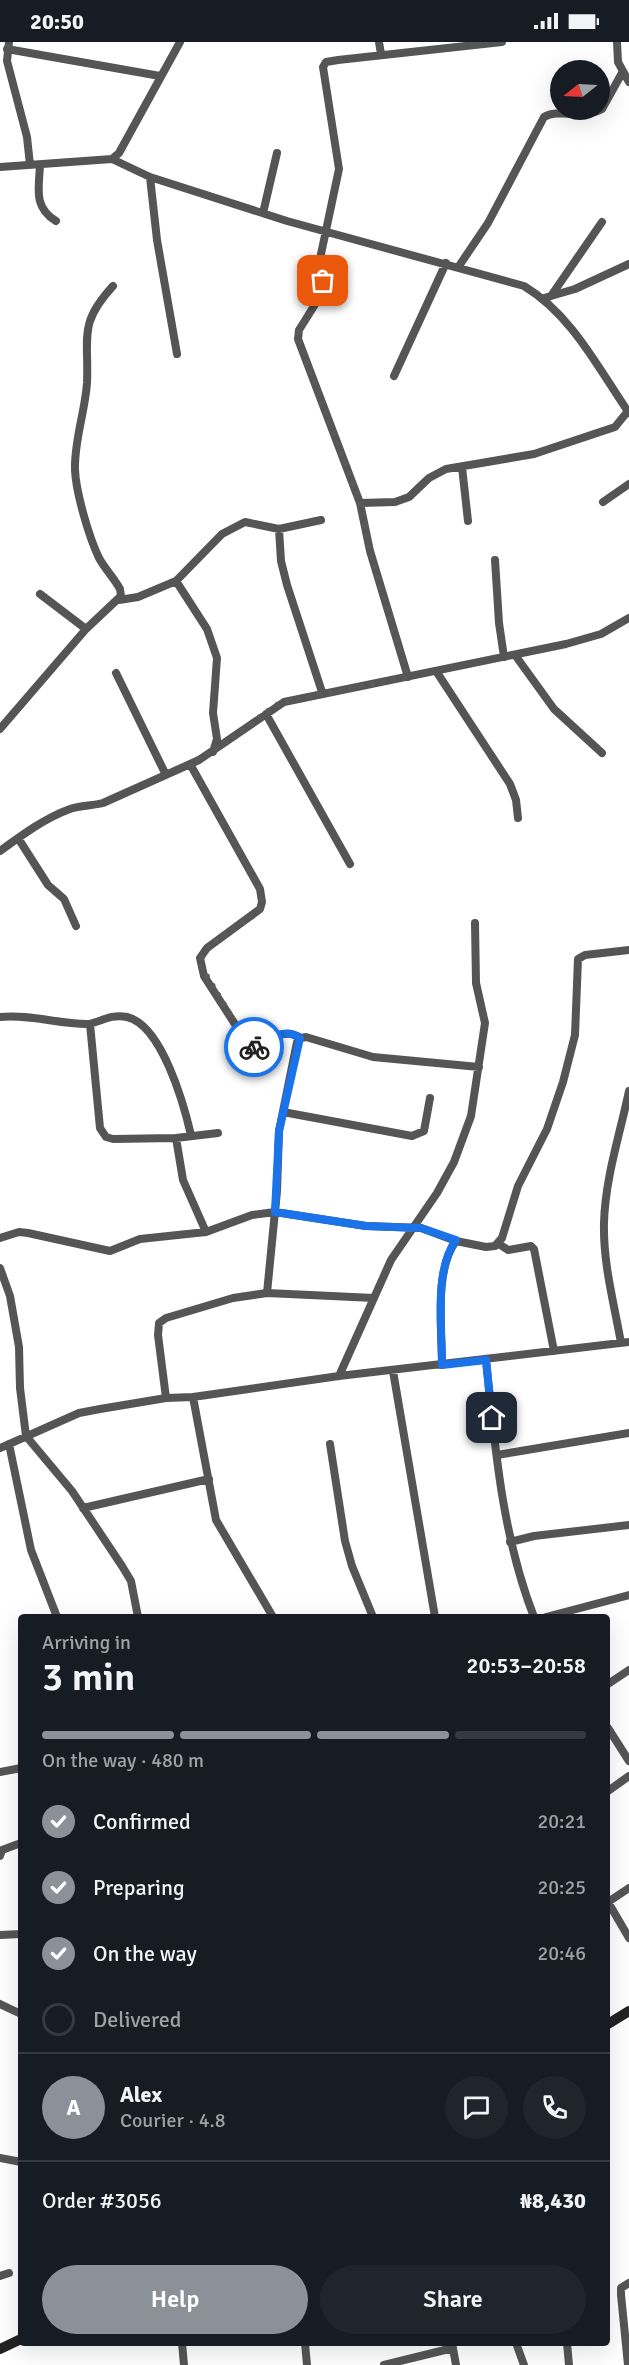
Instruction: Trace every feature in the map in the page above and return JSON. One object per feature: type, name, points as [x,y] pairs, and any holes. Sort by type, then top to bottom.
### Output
[{"type":"street","points":[[112,159],[119,153],[180,42]]},
{"type":"street","points":[[379,42],[381,54]]},
{"type":"street","points":[[408,677],[370,551],[360,503],[318,396],[297,334],[319,298],[323,281],[321,254],[339,170],[323,67],[326,62],[381,54],[502,42]]},
{"type":"street","points":[[617,42],[618,62],[629,82]]},
{"type":"street","points":[[30,165],[27,137],[7,61],[8,45],[160,76]]},
{"type":"street","points":[[459,266],[488,223],[544,117],[551,114],[579,116],[602,109],[622,73]]},
{"type":"street","points":[[263,213],[277,153]]},
{"type":"street","points":[[0,167],[112,159],[150,177],[263,213],[524,286],[547,297],[628,412],[615,427],[604,431],[534,454],[462,466],[437,473],[402,499],[360,503]]},
{"type":"street","points":[[40,165],[40,204],[44,214],[56,221]]},
{"type":"street","points":[[150,177],[157,240],[177,354]]},
{"type":"street","points":[[547,297],[602,222]]},
{"type":"street","points":[[394,376],[446,263]]},
{"type":"street","points":[[547,297],[575,289],[629,264]]},
{"type":"street","points":[[113,286],[90,314],[85,343],[87,382],[84,418],[75,469],[81,499],[97,551],[120,589],[118,600]]},
{"type":"street","points":[[462,466],[468,521]]},
{"type":"street","points":[[603,502],[629,484]]},
{"type":"street","points":[[0,729],[86,629],[118,600],[138,597],[176,581],[222,534],[233,527],[254,522],[279,529],[321,520]]},
{"type":"street","points":[[279,529],[281,561],[295,615],[322,692]]},
{"type":"street","points":[[495,560],[499,623],[504,657]]},
{"type":"street","points":[[176,581],[207,629],[217,658],[213,713],[217,739],[213,752]]},
{"type":"street","points":[[40,594],[86,629]]},
{"type":"street","points":[[0,850],[72,808],[87,808],[103,803],[165,773],[190,764],[213,752],[284,702],[322,692],[408,677],[588,639],[629,618]]},
{"type":"street","points":[[515,655],[554,709],[602,753]]},
{"type":"street","points":[[436,671],[510,784],[516,801],[518,819]]},
{"type":"street","points":[[116,673],[165,773]]},
{"type":"street","points":[[266,714],[350,864]]},
{"type":"street","points":[[190,764],[260,889],[262,902],[260,909],[207,948],[200,958],[200,965],[249,1046],[259,1046],[285,1033],[374,1057],[479,1067]]},
{"type":"street","points":[[18,838],[48,885],[64,899],[76,926]]},
{"type":"street","points":[[339,1376],[391,1260],[437,1193],[454,1162],[471,1116],[485,1023],[476,983],[475,923]]},
{"type":"street","points":[[499,1244],[518,1186],[547,1129],[563,1082],[575,1035],[578,959],[585,955],[629,950]]},
{"type":"street","points":[[0,1017],[19,1015],[90,1024],[103,1018],[128,1017],[135,1020],[147,1033],[173,1072],[182,1096],[191,1135]]},
{"type":"street","points":[[90,1024],[100,1128],[106,1137],[113,1139],[176,1138],[218,1133]]},
{"type":"street","points":[[267,1293],[266,1280],[275,1212],[279,1131],[300,1038]]},
{"type":"street","points":[[0,1448],[79,1413],[166,1398],[193,1397],[339,1376],[625,1342],[604,1251],[604,1223],[607,1193],[629,1091]]},
{"type":"street","points":[[283,1112],[411,1136],[423,1131],[430,1098]]},
{"type":"street","points":[[176,1138],[183,1180],[206,1232]]},
{"type":"street","points":[[0,1238],[19,1232],[28,1233],[110,1251],[140,1239],[206,1232],[252,1215],[275,1212],[366,1226],[413,1227],[486,1247],[499,1244],[508,1250],[531,1246],[534,1249],[554,1351]]},
{"type":"street","points":[[442,1365],[442,1276],[447,1252],[456,1240]]},
{"type":"street","points":[[0,1268],[10,1296],[19,1347],[20,1388],[26,1436],[83,1508],[131,1581],[137,1614]]},
{"type":"street","points":[[166,1398],[158,1335],[159,1323],[166,1318],[233,1298],[267,1293],[374,1298]]},
{"type":"street","points":[[486,1360],[510,1542],[526,1599],[533,1614]]},
{"type":"street","points":[[393,1371],[434,1614]]},
{"type":"street","points":[[193,1397],[216,1520],[271,1614]]},
{"type":"street","points":[[497,1455],[629,1433]]},
{"type":"street","points":[[9,1444],[32,1550],[56,1614]]},
{"type":"street","points":[[330,1444],[351,1566],[372,1614]]},
{"type":"street","points":[[83,1508],[209,1479]]},
{"type":"street","points":[[510,1542],[542,1535],[629,1525]]},
{"type":"street","points":[[557,1614],[629,1595]]},
{"type":"street","points":[[610,1683],[629,1670]]},
{"type":"street","points":[[610,1731],[629,1761]]},
{"type":"street","points":[[0,1772],[18,1769]]},
{"type":"street","points":[[610,1790],[629,1776]]},
{"type":"street","points":[[0,1856],[2,1850],[18,1844]]},
{"type":"street","points":[[610,1901],[629,1888]]},
{"type":"street","points":[[610,1905],[629,1938]]},
{"type":"street","points":[[0,1935],[18,1934]]},
{"type":"street","points":[[0,2004],[18,2013]]},
{"type":"street","points":[[610,2023],[629,2011]]},
{"type":"street","points":[[0,2158],[18,2161]]},
{"type":"street","points":[[0,2276],[9,2273]]},
{"type":"street","points":[[628,2365],[621,2289],[629,2283]]},
{"type":"street","points":[[0,2349],[18,2340]]},
{"type":"street","points":[[182,2346],[184,2365]]},
{"type":"street","points":[[305,2346],[308,2365]]},
{"type":"street","points":[[384,2365],[452,2346],[456,2365]]},
{"type":"street","points":[[517,2346],[524,2365]]},
{"type":"street","points":[[567,2346],[569,2365]]},
{"type":"way so far","points":[[254,1047],[249,1046],[204,976],[200,958],[207,948],[260,909],[262,902],[260,889],[190,764],[213,752],[275,706],[284,702],[322,692],[408,677],[370,551],[360,503],[298,339],[299,330],[319,298],[323,281]]},
{"type":"route","points":[[254,1047],[280,1034],[290,1033],[300,1038],[297,1042],[279,1131],[275,1212],[366,1226],[421,1228],[456,1240],[447,1252],[442,1276],[442,1365],[486,1360],[492,1418]]}]
